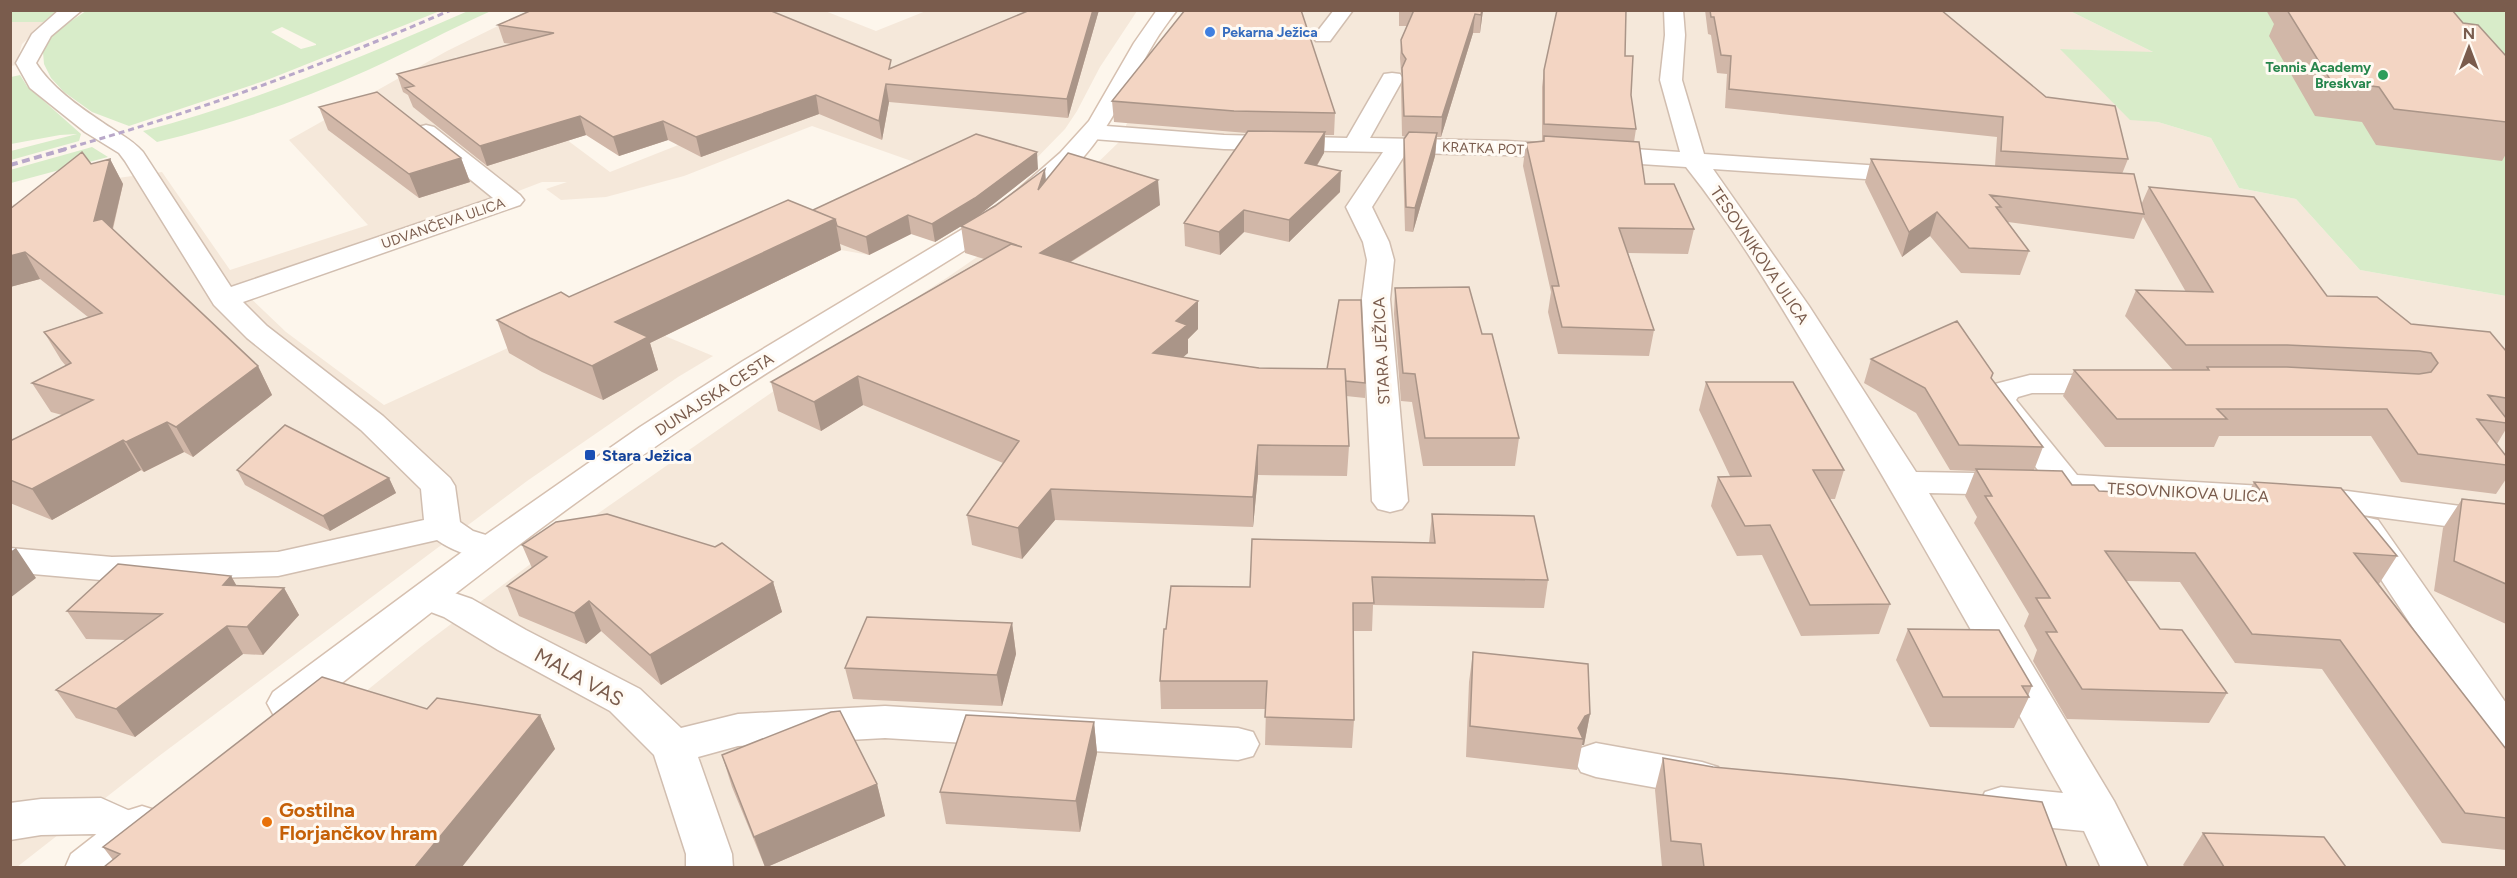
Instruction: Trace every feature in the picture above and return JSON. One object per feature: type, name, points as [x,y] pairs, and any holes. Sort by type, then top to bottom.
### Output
[{"type":"street","points":[[73,10],[54,22],[33,43],[26,63],[38,83],[93,127],[127,148],[135,157],[224,299],[257,333],[372,423],[438,486],[443,527],[460,539],[489,548]]},
{"type":"street","name":"DUNAJSKA CESTA","points":[[260,727],[489,548],[704,400],[988,224],[1037,187],[1093,132],[1112,102],[1143,42],[1168,10]]},
{"type":"street","points":[[1323,37],[1344,10]]},
{"type":"street","name":"TESOVNIKOVA ULICA","points":[[1673,10],[1675,35],[1671,80],[1694,161],[1712,183],[1795,306],[1905,482],[2098,814],[2126,867]]},
{"type":"street","points":[[1354,145],[1392,79]]},
{"type":"street","name":"UDVANČEVA ULICA","points":[[224,299],[511,200],[403,113]]},
{"type":"street","name":"KRATKA POT","points":[[1093,132],[1224,142],[1507,148],[1931,176]]},
{"type":"street","name":"STARA JEŽICA","points":[[1390,501],[1376,299],[1382,270],[1380,248],[1359,207],[1399,146]]},
{"type":"street","points":[[2068,486],[2000,401],[2006,391],[2030,384],[2144,384]]},
{"type":"street","name":"TESOVNIKOVA ULICA","points":[[1905,482],[2068,486],[2348,502],[2506,523]]},
{"type":"street","points":[[2348,502],[2506,735]]},
{"type":"street","points":[[10,560],[112,569],[278,564],[443,527]]},
{"type":"street","name":"MALA VAS","points":[[428,597],[458,608],[512,640],[625,700],[673,747],[709,854],[710,867]]},
{"type":"street","points":[[673,747],[738,730],[885,722],[1238,744]]},
{"type":"street","points":[[1596,760],[1704,779],[1740,782]]},
{"type":"street","points":[[88,867],[169,802]]},
{"type":"street","points":[[1967,802],[2098,814]]},
{"type":"street","points":[[10,822],[41,818],[101,816],[132,832]]},
{"type":"shaded area","points":[[11,11],[65,11],[46,22],[22,44],[16,65],[11,66]]},
{"type":"shaded area","points":[[528,11],[825,11],[876,31],[926,11],[1137,11],[1100,67],[1065,129],[1026,169],[869,255],[841,250],[665,336],[713,356],[678,377],[527,481],[159,756],[17,867],[11,868],[11,205],[103,180],[162,172],[230,270],[368,225],[289,140],[447,51]],"holes":[[[453,55],[496,79],[696,138],[610,172]],[[812,126],[920,164],[707,256],[384,405],[286,332],[240,288],[471,209],[542,182],[567,182],[546,189],[561,200],[606,197],[684,176]]]},
{"type":"shaded area","points":[[1197,11],[2070,11],[2155,53],[2061,49],[2130,119],[2158,122],[2211,138],[2239,188],[2296,199],[2360,270],[2506,296],[2506,867],[147,868],[422,646],[590,519],[801,372],[948,277],[1057,202],[1119,142],[1127,123]]},
{"type":"green space","points":[[11,11],[63,11],[43,22],[11,22]]},
{"type":"green space","points":[[86,11],[440,11],[267,80],[129,126],[92,112],[64,92],[51,78],[44,64],[43,52],[50,35]],"holes":[[[282,27],[316,44],[301,49],[271,32]]]},
{"type":"green space","points":[[468,11],[491,11],[368,70],[291,102],[211,128],[157,142],[143,131],[267,92],[348,62]]},
{"type":"green space","points":[[2070,11],[2503,11],[2506,13],[2506,296],[2360,270],[2296,199],[2239,188],[2211,138],[2158,122],[2130,120],[2060,49],[2153,52]]},
{"type":"green space","points":[[20,75],[27,86],[81,134],[79,141],[11,160],[11,151],[77,134],[11,144],[11,77]]},
{"type":"green space","points":[[92,147],[108,157],[11,183],[10,170]]},
{"type":"building","points":[[532,10],[769,10],[891,60],[889,69],[1030,10],[1093,10],[1067,99],[886,84],[879,121],[816,95],[696,137],[663,121],[613,137],[580,116],[480,146],[405,88],[414,86],[397,74],[554,33],[498,25]]},
{"type":"building","points":[[1185,10],[1301,10],[1335,113],[1234,111],[1112,101]]},
{"type":"building","points":[[1414,10],[1482,10],[1481,15],[1475,14],[1442,117],[1404,116],[1402,68],[1406,59],[1402,53],[1401,40]]},
{"type":"building","points":[[1557,10],[1626,10],[1625,56],[1633,56],[1631,95],[1636,129],[1544,124],[1544,70]]},
{"type":"building","points":[[1710,10],[1941,10],[2046,97],[2115,106],[2128,159],[2001,151],[2003,117],[1729,89],[1731,56],[1721,55],[1714,17],[1711,17]]},
{"type":"building","name":"Tennis Academy Breskvar","points":[[2287,10],[2452,10],[2463,23],[2478,25],[2506,56],[2506,122],[2394,109],[2379,87],[2331,81]]},
{"type":"building","points":[[377,92],[461,158],[409,174],[319,107]]},
{"type":"building","points":[[1248,131],[1325,132],[1305,163],[1341,171],[1289,220],[1244,210],[1219,232],[1184,223]]},
{"type":"building","points":[[1409,132],[1437,133],[1415,208],[1406,207],[1404,139]]},
{"type":"building","points":[[976,134],[1037,152],[975,198],[932,224],[908,215],[866,237],[837,226],[835,219],[813,210]]},
{"type":"building","points":[[1544,136],[1639,142],[1645,184],[1674,184],[1694,229],[1619,228],[1654,330],[1562,327],[1552,286],[1559,286],[1526,143],[1544,141]]},
{"type":"building","points":[[82,152],[91,164],[110,159],[94,221],[102,219],[258,366],[176,427],[167,422],[126,442],[123,440],[32,489],[10,480],[10,441],[93,400],[32,383],[71,363],[44,332],[102,313],[25,252],[10,256],[10,209]]},
{"type":"building","points":[[1068,153],[1158,180],[1040,253],[1198,301],[1176,321],[1187,325],[1153,353],[1259,368],[1345,369],[1349,446],[1258,445],[1253,497],[1051,489],[1018,528],[967,515],[1019,441],[858,376],[814,402],[771,382],[1011,244],[1022,247],[961,226],[995,206],[1045,169],[1038,190]]},
{"type":"building","points":[[1871,159],[2134,174],[2144,214],[1990,195],[2001,207],[1996,207],[2029,251],[1969,248],[1937,212],[1909,232]]},
{"type":"building","points":[[2149,187],[2254,197],[2327,296],[2377,297],[2411,324],[2490,332],[2506,351],[2506,398],[2488,395],[2506,418],[2506,423],[2477,419],[2506,456],[2506,465],[2418,454],[2387,409],[2217,409],[2227,419],[2117,419],[2074,370],[2209,370],[2207,367],[2287,367],[2419,374],[2431,372],[2438,363],[2431,353],[2419,351],[2287,345],[2186,345],[2136,290],[2213,292]]},
{"type":"building","points":[[788,200],[835,219],[615,322],[648,337],[592,366],[530,338],[497,320],[561,292],[569,297]]},
{"type":"building","points":[[1469,287],[1482,334],[1492,334],[1519,438],[1425,438],[1415,374],[1403,373],[1395,288]]},
{"type":"building","points":[[1339,300],[1361,300],[1365,383],[1346,381],[1345,369],[1327,369]]},
{"type":"building","points":[[1957,321],[1993,373],[1991,378],[2043,447],[1959,445],[1925,388],[1871,359]]},
{"type":"building","points":[[1706,382],[1793,382],[1844,470],[1813,470],[1890,604],[1810,605],[1770,525],[1745,526],[1718,477],[1751,476]]},
{"type":"building","points":[[285,425],[389,478],[323,516],[237,470]]},
{"type":"building","points":[[1976,469],[2062,471],[2072,485],[2094,485],[2099,491],[2267,500],[2254,482],[2341,488],[2397,556],[2354,553],[2506,749],[2506,818],[2465,813],[2340,640],[2252,634],[2195,553],[2105,551],[2160,629],[2182,630],[2227,693],[2082,689],[2046,632],[2057,632],[2036,598],[2050,598],[1985,496],[1992,496]]},
{"type":"building","points":[[2462,499],[2506,504],[2506,584],[2454,561]]},
{"type":"building","points":[[607,514],[715,547],[722,543],[773,582],[650,655],[589,601],[574,613],[507,586],[547,557],[522,545],[556,522]]},
{"type":"building","points":[[1432,514],[1534,516],[1548,580],[1372,577],[1374,603],[1353,603],[1354,720],[1265,717],[1267,681],[1160,681],[1164,629],[1166,629],[1171,586],[1250,587],[1252,539],[1435,543]]},
{"type":"building","points":[[118,564],[231,576],[223,585],[284,588],[247,627],[227,626],[116,709],[56,690],[162,614],[67,611]]},
{"type":"building","points":[[867,617],[1012,623],[997,675],[845,668]]},
{"type":"building","points":[[1908,629],[1999,630],[2032,686],[2022,686],[2029,697],[1943,697]]},
{"type":"building","points":[[1473,652],[1588,664],[1590,714],[1585,716],[1578,728],[1583,739],[1470,726]]},
{"type":"building","points":[[322,677],[427,709],[437,698],[540,715],[415,867],[104,867],[120,854],[103,847]]},
{"type":"building","points":[[840,711],[877,784],[754,837],[722,755],[831,712]]},
{"type":"building","points":[[966,715],[1094,722],[1076,801],[940,792]]},
{"type":"building","points":[[1663,758],[1713,767],[1843,779],[2042,802],[2067,867],[1704,867],[1701,844],[1671,841]]},
{"type":"building","points":[[2203,833],[2324,837],[2346,867],[2224,867]]},
{"type":"railway","points":[[61,150],[111,136],[258,87],[451,10]]},
{"type":"railway","points":[[10,165],[66,149]]},
{"type":"place","name":"Pekarna Ježica","points":[[1210,32]]},
{"type":"place","name":"Tennis Academy Breskvar","points":[[2383,75]]},
{"type":"place","name":"Stara Ježica","points":[[590,455]]},
{"type":"place","name":"Gostilna Florjančkov hram","points":[[267,822]]}]
